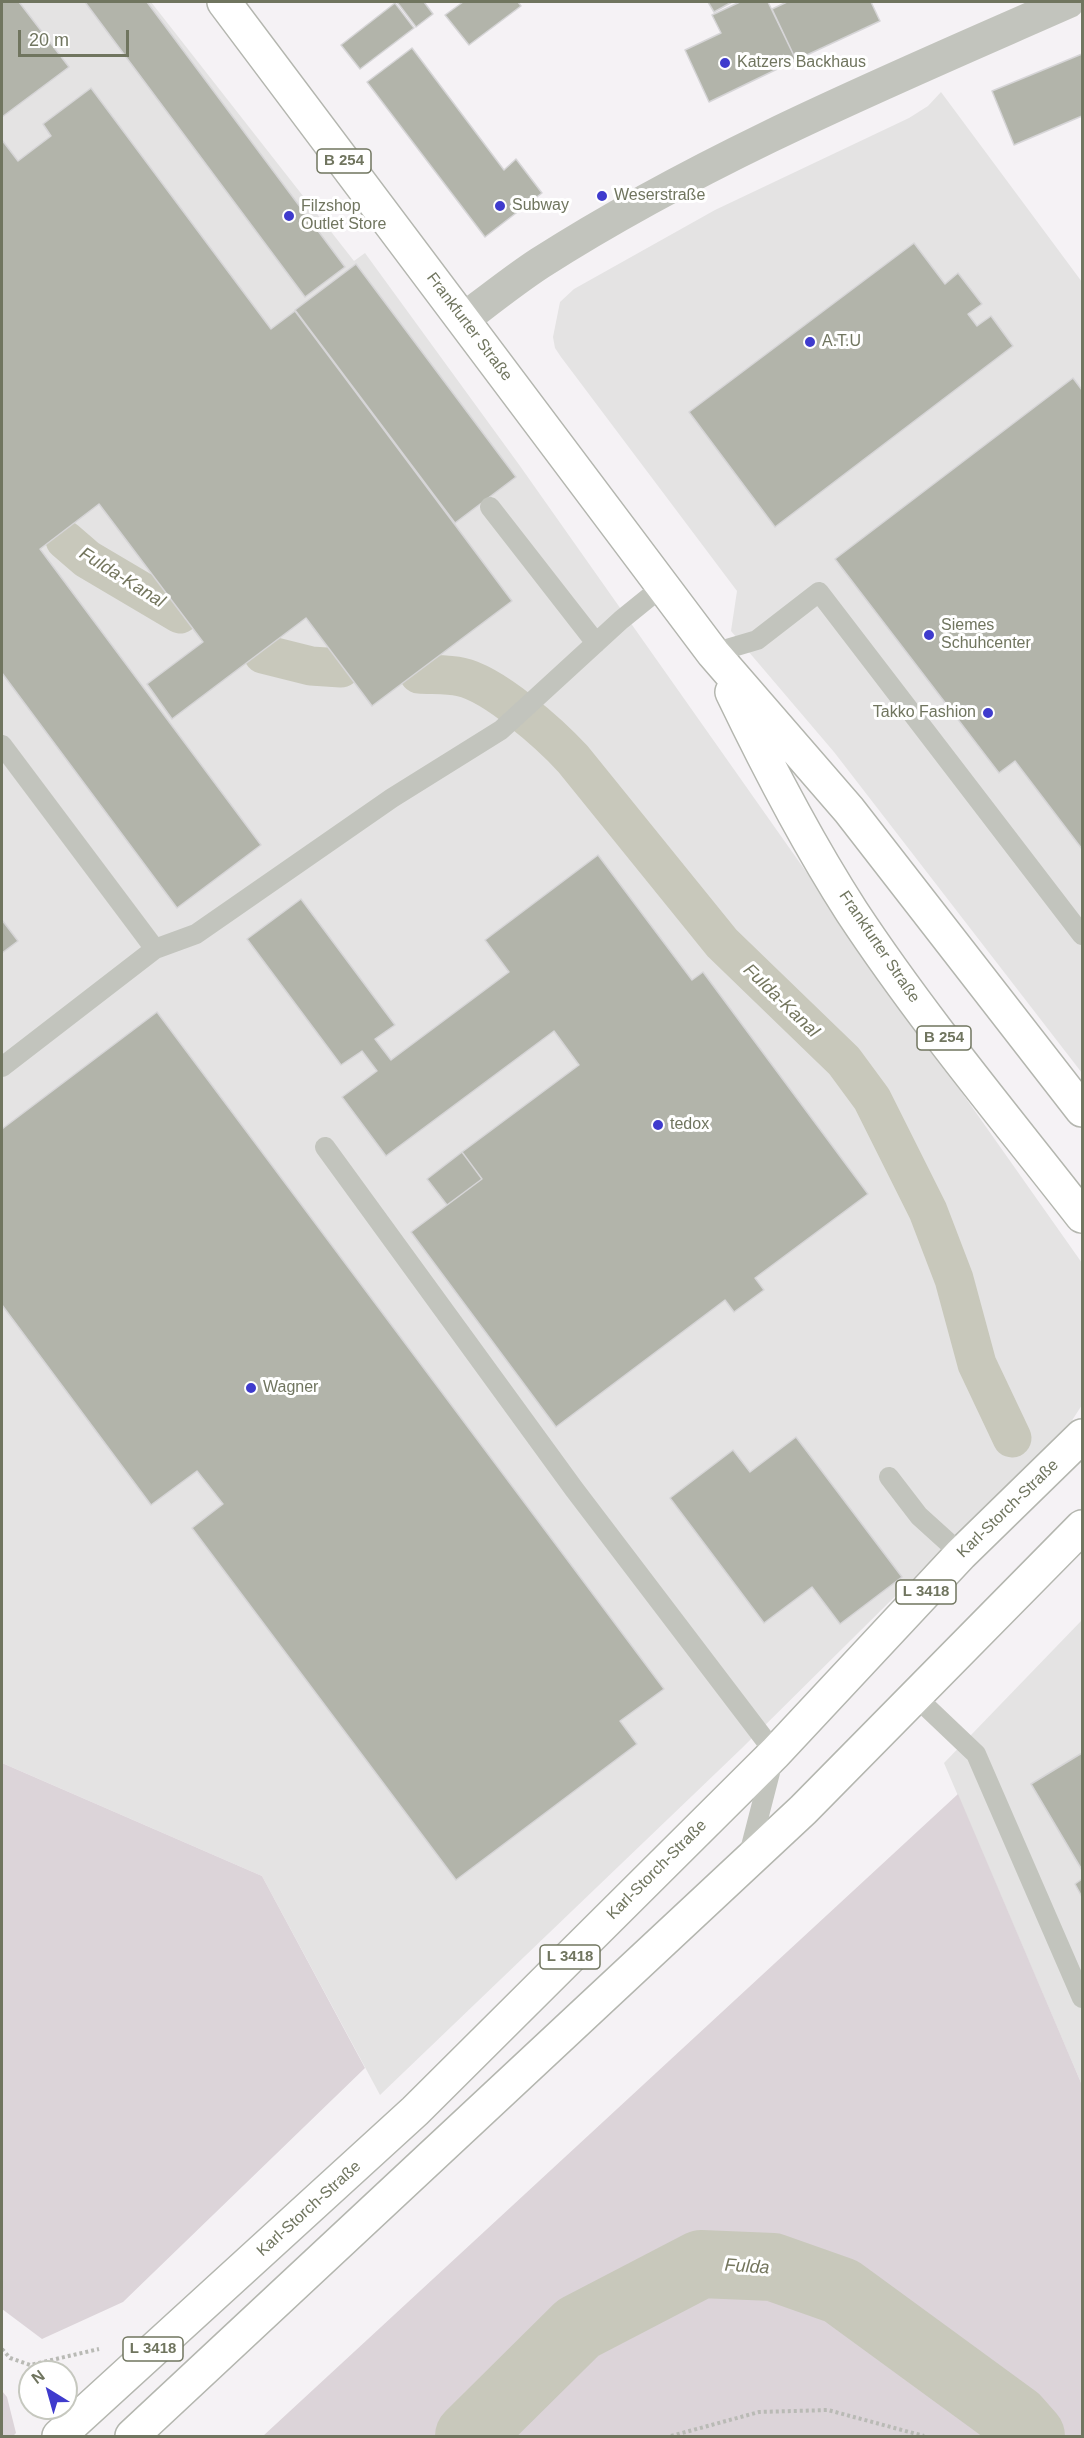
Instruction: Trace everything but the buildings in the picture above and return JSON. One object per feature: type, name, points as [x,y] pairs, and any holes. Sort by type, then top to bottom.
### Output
[{"type":"main road","name":"Frankfurter Straße","points":[[224,2],[713,653],[849,810],[1083,1110]]},
{"type":"main road","name":"Frankfurter Straße","points":[[713,653],[762,754],[852,911],[909,994],[1083,1216]]},
{"type":"main road","name":"Karl-Storch-Straße","points":[[59,2436],[363,2161],[775,1753],[961,1554],[1083,1436]]},
{"type":"main road","name":"L 3418","points":[[132,2436],[747,1863],[1083,1527]]},
{"type":"street","points":[[464,320],[538,264],[584,236],[742,150],[817,113],[1068,2]]},
{"type":"lane","points":[[490,507],[596,643]]},
{"type":"lane","points":[[2,1066],[155,949],[196,934],[392,798],[501,730],[596,643],[663,586]]},
{"type":"lane","points":[[713,653],[757,640],[819,592],[1083,935]]},
{"type":"lane","points":[[2,745],[155,949]]},
{"type":"lane","points":[[325,1147],[574,1489],[775,1753],[747,1863]]},
{"type":"lane","points":[[889,1477],[919,1516],[961,1554]]},
{"type":"lane","points":[[915,1696],[976,1754],[1083,1998]]},
{"type":"path","points":[[2,2349],[10,2358],[30,2365],[76,2352]]},
{"type":"path","points":[[671,2436],[759,2412],[828,2410],[924,2436]]},
{"type":"shaded area","points":[[2,2],[151,2],[354,261],[365,253],[520,466],[1082,1263],[1082,1405],[1071,1422],[741,1749],[380,2095],[262,1876],[2,1763]]},
{"type":"shaded area","points":[[941,92],[1082,282],[1082,1073],[834,752],[731,631],[737,591],[561,357],[555,348],[553,337],[560,302],[574,289],[715,210],[909,118],[928,106]]},
{"type":"shaded area","points":[[1082,1620],[1082,2085],[944,1763]]},
{"type":"shaded area","points":[[2,1763],[262,1876],[365,2068],[123,2302],[42,2339],[2,2309]]},
{"type":"shaded area","points":[[958,1794],[1082,2085],[1082,2436],[263,2436]]},
{"type":"shaded area","points":[[2,2391],[7,2397],[16,2433],[13,2436],[2,2436]]},
{"type":"waterway","name":"Fulda-Kanal","points":[[65,540],[87,559],[180,614]]},
{"type":"waterway","name":"Fulda-Kanal","points":[[263,654],[311,666],[341,668]]},
{"type":"waterway","name":"Fulda-Kanal","points":[[419,674],[461,677],[489,689],[521,711],[550,737],[573,759],[722,943],[844,1061],[872,1099],[928,1211],[954,1279],[977,1364],[1012,1438]]},
{"type":"waterway","name":"Fulda","points":[[469,2436],[578,2328],[701,2264],[773,2267],[841,2291],[1016,2419],[1031,2436]]},
{"type":"place","name":"Katzers Backhaus","points":[[725,63]]},
{"type":"place","name":"Weserstraße","points":[[602,196]]},
{"type":"place","name":"Subway","points":[[500,206]]},
{"type":"place","name":"Filzshop Outlet Store","points":[[289,216]]},
{"type":"place","name":"A.T.U","points":[[810,342]]},
{"type":"place","name":"Siemes Schuhcenter","points":[[929,635]]},
{"type":"place","name":"Takko Fashion","points":[[988,713]]},
{"type":"place","name":"tedox","points":[[658,1125]]},
{"type":"place","name":"Wagner","points":[[251,1388]]}]
